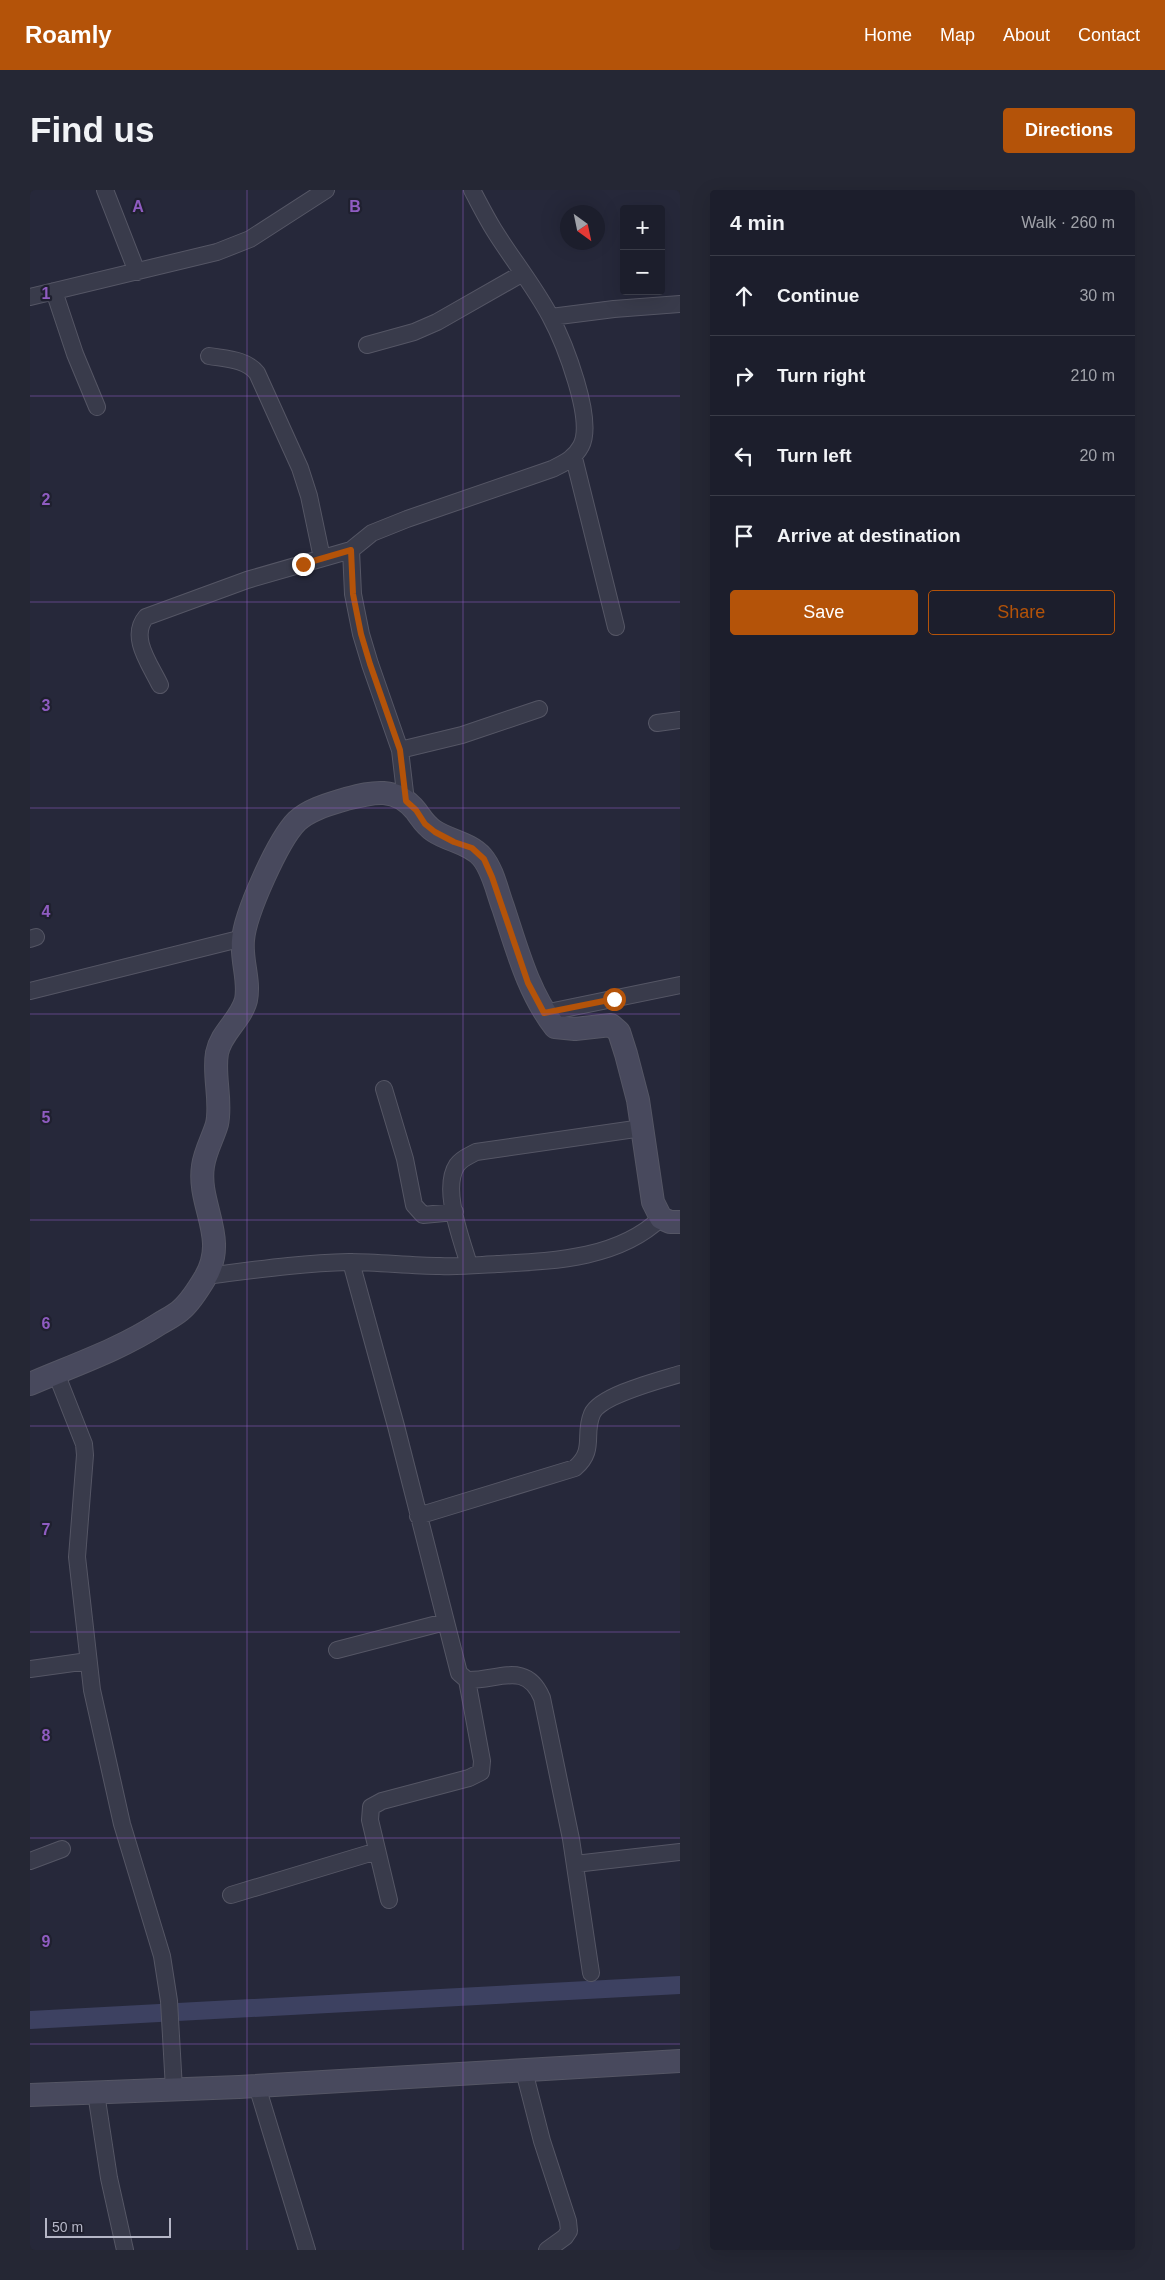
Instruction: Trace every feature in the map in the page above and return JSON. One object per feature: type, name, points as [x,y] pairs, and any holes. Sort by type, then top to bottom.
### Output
[{"type":"street","points":[[105,190],[137,272]]},
{"type":"street","points":[[30,297],[216,252],[250,239],[326,190]]},
{"type":"street","points":[[160,684],[139,641],[140,624],[146,617],[247,580],[351,550],[372,533],[552,469],[574,458],[582,445],[586,428],[583,404],[562,342],[551,317],[494,229],[472,190]]},
{"type":"street","points":[[367,346],[414,332],[437,322],[523,273]]},
{"type":"street","points":[[54,291],[75,354],[97,407]]},
{"type":"street","points":[[551,317],[614,309],[680,304]]},
{"type":"street","points":[[209,356],[243,362],[251,366],[257,373],[300,468],[309,496],[322,558]]},
{"type":"street","points":[[574,458],[616,627]]},
{"type":"street","points":[[351,550],[353,594],[361,634],[400,750],[406,801]]},
{"type":"street","points":[[400,750],[462,735],[539,709]]},
{"type":"street","points":[[657,722],[680,720]]},
{"type":"street","points":[[30,1384],[118,1348],[150,1330],[182,1309],[206,1276],[214,1254],[214,1230],[204,1190],[202,1167],[217,1124],[217,1052],[226,1033],[240,1015],[245,1002],[248,985],[243,960],[243,938],[252,907],[280,843],[298,821],[316,809],[375,792],[395,794],[416,810],[425,824],[435,832],[454,842],[472,848],[484,859],[492,877],[528,983],[544,1013],[555,1027],[574,1029],[611,1025],[618,1032],[626,1054],[642,1128],[654,1202],[670,1220],[625,1243],[594,1254],[525,1262],[442,1266],[351,1262],[293,1265],[206,1276]]},
{"type":"street","points":[[30,990],[243,938]]},
{"type":"street","points":[[544,1013],[680,985]]},
{"type":"street","points":[[384,1089],[405,1159],[414,1205],[423,1215],[455,1212]]},
{"type":"street","points":[[469,1265],[451,1197],[453,1175],[457,1165],[471,1155],[642,1128]]},
{"type":"street","points":[[351,1262],[396,1426],[459,1673],[467,1680],[482,1761],[481,1772],[469,1778],[382,1801],[371,1807],[370,1820],[389,1900]]},
{"type":"street","points":[[56,1373],[79,1428],[86,1455],[76,1557],[92,1690],[120,1814],[162,1956],[169,2001],[174,2078]]},
{"type":"street","points":[[418,1516],[575,1468],[583,1461],[588,1452],[592,1414],[596,1407],[643,1385],[680,1374]]},
{"type":"street","points":[[337,1650],[445,1622]]},
{"type":"street","points":[[30,1669],[88,1661]]},
{"type":"street","points":[[467,1680],[517,1675],[532,1680],[539,1689],[575,1864],[592,1973]]},
{"type":"street","points":[[30,1861],[62,1849]]},
{"type":"street","points":[[231,1895],[377,1851]]},
{"type":"street","points":[[575,1864],[680,1852]]},
{"type":"street","points":[[30,2095],[96,2093],[174,2078],[256,2086],[680,2061]]},
{"type":"street","points":[[524,2071],[542,2142],[568,2221],[569,2231],[565,2237],[547,2250]]},
{"type":"street","points":[[256,2086],[307,2250]]},
{"type":"street","points":[[96,2093],[109,2178],[125,2250]]},
{"type":"waterway","points":[[30,2020],[680,1985]]},
{"type":"route","points":[[303,564],[351,550],[353,594],[361,634],[400,750],[406,801],[416,810],[425,824],[435,832],[454,842],[472,848],[484,859],[492,877],[528,983],[544,1013],[614,999]]}]
